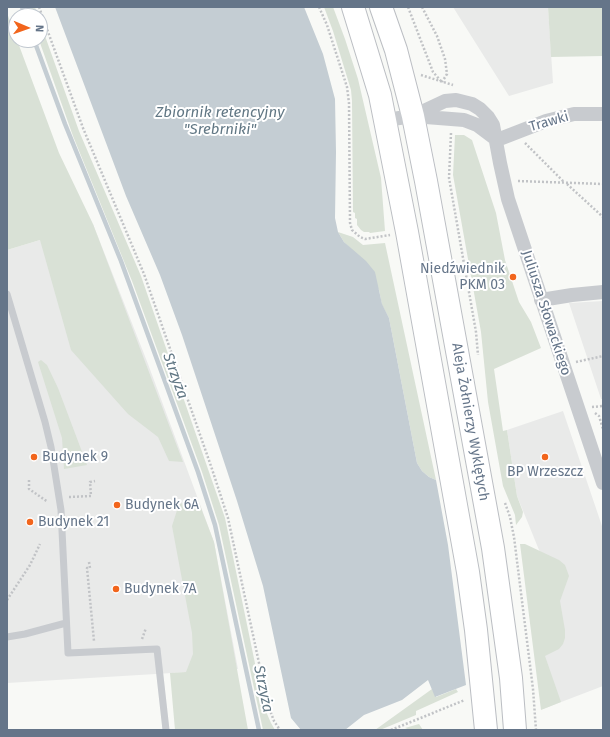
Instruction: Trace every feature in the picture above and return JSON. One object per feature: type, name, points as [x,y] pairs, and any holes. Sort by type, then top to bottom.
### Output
[{"type":"main road","points":[[353,7],[386,120]]},
{"type":"main road","points":[[381,7],[396,50],[413,116]]},
{"type":"main road","name":"Aleja Żołnierzy Wyklętych","points":[[413,116],[493,548],[511,678],[516,730]]},
{"type":"main road","name":"Aleja Żołnierzy Wyklętych","points":[[386,120],[468,572],[476,630],[486,730]]},
{"type":"street","name":"Juliusza Słowackiego","points":[[413,116],[445,101],[456,100],[464,101],[480,109],[488,116],[493,125],[507,194],[603,483]]},
{"type":"street","name":"Trawki","points":[[496,140],[546,121],[574,114],[603,114]]},
{"type":"street","name":"Juliusza Słowackiego","points":[[386,120],[413,116],[464,120],[477,125],[496,140]]},
{"type":"street","points":[[542,300],[603,292]]},
{"type":"lane","points":[[7,294],[51,447],[61,510],[68,653],[157,649],[166,730]]},
{"type":"lane","points":[[7,319],[14,317]]},
{"type":"lane","points":[[7,637],[25,634],[66,623]]},
{"type":"path","points":[[39,7],[83,128],[144,274],[214,476],[231,532],[268,705],[274,721],[280,730]]},
{"type":"path","points":[[319,7],[327,25],[346,87],[349,103],[350,223],[352,230],[360,237],[365,238],[390,235]]},
{"type":"path","points":[[408,7],[433,72],[442,82],[447,74],[445,60],[437,36],[422,7]]},
{"type":"path","points":[[522,138],[526,145],[603,217]]},
{"type":"path","points":[[516,181],[603,184]]},
{"type":"path","points":[[574,362],[603,356]]},
{"type":"path","points":[[591,407],[603,406]]},
{"type":"path","points":[[599,416],[603,428]]},
{"type":"path","points":[[29,480],[29,488],[61,510]]},
{"type":"path","points":[[68,498],[91,496],[90,482],[96,481]]},
{"type":"path","points":[[7,600],[30,565],[40,544]]},
{"type":"path","points":[[89,562],[90,568],[87,568],[95,644]]},
{"type":"path","points":[[391,730],[462,701]]},
{"type":"shaded area","points":[[324,7],[333,7],[358,79],[381,178],[385,231],[370,233],[364,232],[357,225],[357,219],[355,218],[355,213],[353,212],[351,90]]},
{"type":"shaded area","points":[[453,7],[548,7],[553,83],[509,96]]},
{"type":"shaded area","points":[[548,7],[603,7],[603,56],[551,57]]},
{"type":"shaded area","points":[[7,13],[8,48],[20,48],[59,153],[93,224],[183,462],[169,461],[158,437],[128,414],[71,350],[40,240],[7,250]]},
{"type":"shaded area","points":[[48,44],[79,131],[141,276],[225,518],[264,707],[275,730],[263,730],[219,525],[202,472],[132,281],[73,136],[42,48],[48,48]]},
{"type":"shaded area","points":[[455,135],[464,135],[472,140],[496,213],[505,260],[519,302],[531,322],[541,348],[494,369],[503,431],[507,430],[517,496],[523,512],[522,517],[516,525],[515,515],[503,486],[488,402],[481,332],[453,175]]},
{"type":"shaded area","points":[[93,224],[148,364],[214,542],[238,669],[7,683],[7,250]]},
{"type":"shaded area","points":[[338,232],[353,237],[363,245],[385,243],[436,480],[429,477],[422,471],[417,463],[389,318],[382,305],[379,290],[353,251],[344,242]]},
{"type":"shaded area","points":[[603,301],[603,399],[601,399],[569,303]]},
{"type":"shaded area","points":[[41,360],[47,365],[58,388],[87,465],[64,469],[62,438],[38,362]]},
{"type":"shaded area","points":[[563,411],[603,529],[603,686],[543,709],[540,668],[550,577],[517,496],[507,430]]},
{"type":"shaded area","points":[[198,500],[214,542],[248,730],[175,730],[170,673],[186,672],[193,654],[192,633],[172,526],[179,504]]},
{"type":"shaded area","points":[[520,544],[525,544],[559,560],[565,565],[569,576],[560,601],[565,638],[559,649],[545,656],[561,702],[541,710]]},
{"type":"shaded area","points":[[432,689],[436,697],[456,689],[458,692],[416,711],[416,715],[380,730],[375,730]]},
{"type":"shaded area","points":[[419,724],[423,730],[410,730],[405,728]]},
{"type":"water","name":"Zbiornik retencyjny \"Srebrniki\"","points":[[55,7],[304,7],[323,54],[335,99],[335,218],[338,232],[344,242],[366,261],[375,272],[382,304],[389,318],[417,463],[422,471],[429,477],[436,480],[448,545],[466,685],[435,697],[428,680],[402,700],[364,715],[345,730],[301,730],[291,718],[263,586],[237,501],[182,335],[160,275],[126,196]]},
{"type":"waterway","name":"Strzyża","points":[[37,48],[65,124],[121,261],[198,472],[215,525],[259,730]]},
{"type":"place","name":"Niedźwiednik PKM 03","points":[[513,277]]},
{"type":"place","name":"Budynek 9","points":[[34,457]]},
{"type":"place","name":"BP Wrzeszcz","points":[[545,457]]},
{"type":"place","name":"Budynek 6A","points":[[117,505]]},
{"type":"place","name":"Budynek 21","points":[[30,522]]},
{"type":"place","name":"Budynek 7A","points":[[116,589]]}]
